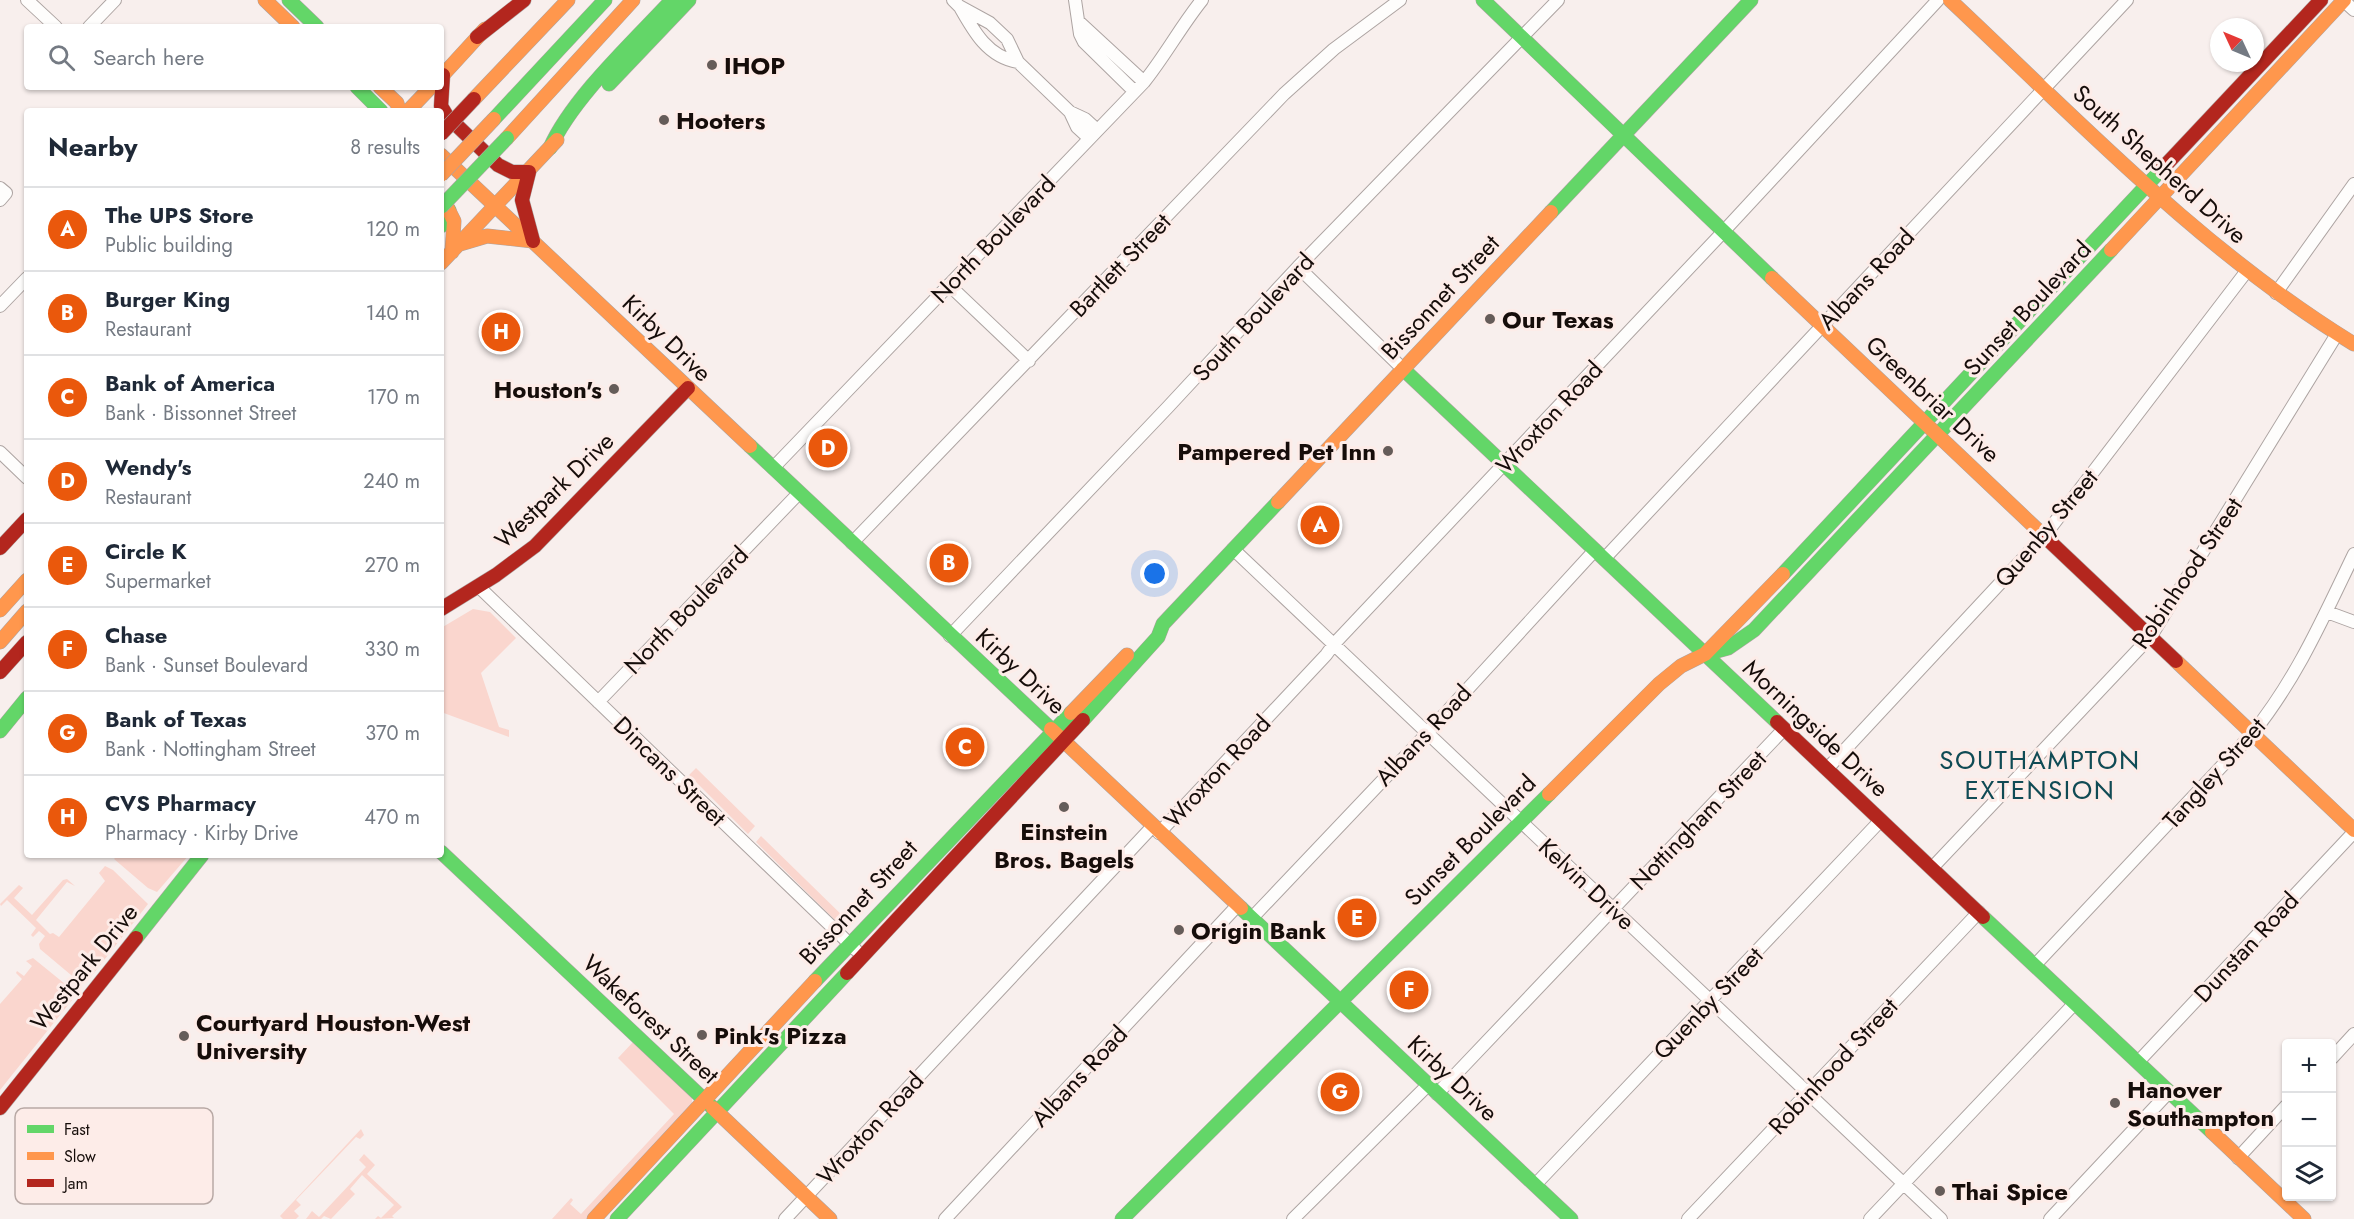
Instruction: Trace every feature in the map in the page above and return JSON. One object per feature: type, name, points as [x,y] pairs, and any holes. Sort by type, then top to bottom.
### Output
[{"type":"main road","points":[[289,0],[314,24]]},
{"type":"main road","points":[[444,74],[512,0]]},
{"type":"main road","points":[[477,37],[524,0]]},
{"type":"main road","points":[[444,172],[605,0]]},
{"type":"main road","points":[[444,204],[633,0]]},
{"type":"main road","points":[[591,46],[642,12],[654,0]]},
{"type":"main road","points":[[550,148],[559,128],[672,0]]},
{"type":"main road","points":[[444,260],[689,0]]},
{"type":"main road","name":"Greenbriar Drive","points":[[1483,0],[1723,232],[2045,535],[2354,831]]},
{"type":"main road","name":"Bissonnet Street","points":[[594,1219],[942,847],[1158,638],[1163,624],[1751,0]]},
{"type":"main road","name":"South Shepherd Drive","points":[[1950,0],[2159,199],[2246,272],[2354,344]]},
{"type":"main road","name":"Sunset Boulevard","points":[[1122,1219],[1659,684],[1681,666],[1705,654],[1733,627],[2321,0]]},
{"type":"main road","name":"Sunset Boulevard","points":[[1705,654],[1720,652],[1754,630],[2344,0]]},
{"type":"main road","points":[[271,2],[290,24]]},
{"type":"main road","points":[[444,131],[563,4]]},
{"type":"main road","points":[[359,90],[368,108]]},
{"type":"main road","points":[[360,90],[378,108]]},
{"type":"main road","points":[[383,90],[397,103],[398,108]]},
{"type":"main road","points":[[411,108],[428,90]]},
{"type":"main road","points":[[442,90],[442,108]]},
{"type":"main road","points":[[444,111],[498,165],[512,172],[529,172]]},
{"type":"main road","name":"Kirby Drive","points":[[444,158],[1571,1219]]},
{"type":"main road","points":[[455,249],[487,236],[533,241],[522,200],[529,172]]},
{"type":"main road","points":[[444,219],[457,190]]},
{"type":"main road","points":[[444,203],[452,211],[455,249]]},
{"type":"main road","name":"Morningside Drive","points":[[1403,369],[2304,1219]]},
{"type":"main road","name":"Westpark Drive","points":[[444,607],[479,586],[535,546],[688,388]]},
{"type":"main road","points":[[0,548],[24,522]]},
{"type":"main road","points":[[0,610],[24,583]]},
{"type":"main road","points":[[0,642],[24,614]]},
{"type":"main road","points":[[0,672],[24,645]]},
{"type":"main road","points":[[0,731],[24,702]]},
{"type":"main road","name":"Bissonnet Street","points":[[617,1219],[953,858],[1058,736]]},
{"type":"main road","points":[[942,847],[953,858]]},
{"type":"main road","name":"Wakeforest Street","points":[[444,855],[830,1219]]},
{"type":"main road","name":"Westpark Drive","points":[[0,1108],[200,858]]},
{"type":"street","points":[[27,0],[53,24]]},
{"type":"street","points":[[92,24],[115,0]]},
{"type":"street","points":[[1075,0],[1084,42],[1134,92]]},
{"type":"street","name":"North Boulevard","points":[[773,468],[1144,82],[1202,0]]},
{"type":"street","name":"Bartlett Street","points":[[852,543],[1290,88],[1334,49],[1400,0]]},
{"type":"street","name":"South Boulevard","points":[[950,636],[1168,408],[1298,267],[1558,0]]},
{"type":"street","name":"Wroxton Road","points":[[785,1219],[1156,829],[1326,655],[1938,0]]},
{"type":"street","name":"Albans Road","points":[[1251,919],[1427,732],[1822,326],[2127,0]]},
{"type":"street","points":[[2344,0],[2354,10]]},
{"type":"street","points":[[956,3],[975,34],[995,54],[1018,62]]},
{"type":"street","points":[[956,3],[990,23],[1007,39],[1018,62],[1070,112],[1085,119],[1093,134]]},
{"type":"street","points":[[1079,22],[1144,82]]},
{"type":"street","points":[[1103,62],[1113,52]]},
{"type":"street","points":[[2276,293],[2354,184]]},
{"type":"street","points":[[0,188],[6,193],[0,200]]},
{"type":"street","name":"Morningside Drive","points":[[1298,267],[1403,369]]},
{"type":"street","name":"Quenby Street","points":[[1827,769],[2045,535],[2246,272]]},
{"type":"street","points":[[0,306],[24,281]]},
{"type":"street","points":[[950,285],[1029,361]]},
{"type":"street","name":"Robinhood Street","points":[[1932,868],[2151,636],[2337,334]]},
{"type":"street","points":[[0,452],[24,475]]},
{"type":"street","name":"North Boulevard","points":[[598,702],[799,493]]},
{"type":"street","name":"Kelvin Drive","points":[[1233,549],[1941,1219]]},
{"type":"street","name":"Tangley Street","points":[[2035,965],[2252,734],[2278,701],[2308,651],[2354,554]]},
{"type":"street","name":"Dincans Street","points":[[479,586],[862,956]]},
{"type":"street","points":[[2327,612],[2354,622]]},
{"type":"street","name":"Nottingham Street","points":[[1293,1219],[1432,1089],[1613,909],[1784,729]]},
{"type":"street","name":"Quenby Street","points":[[1535,1185],[1881,820]]},
{"type":"street","name":"Dunstan Road","points":[[2138,1062],[2354,831]]},
{"type":"street","name":"Albans Road","points":[[945,1219],[1237,906]]},
{"type":"street","name":"Robinhood Street","points":[[1688,1219],[1979,912]]},
{"type":"street","points":[[1870,1219],[2075,1003]]},
{"type":"street","points":[[2336,1053],[2354,1034]]},
{"type":"street","points":[[2050,1219],[2169,1092]]},
{"type":"street","points":[[2238,1158],[2282,1110]]},
{"type":"shaded area","points":[[473,609],[490,612],[516,638],[481,673],[499,727],[509,730],[509,737],[444,713],[444,626]]},
{"type":"shaded area","points":[[696,768],[755,826],[748,834],[689,775]]},
{"type":"shaded area","points":[[761,836],[848,921],[842,927],[756,842]]},
{"type":"shaded area","points":[[186,858],[157,892],[148,888],[114,859]]},
{"type":"shaded area","points":[[105,866],[113,870],[148,904],[90,978],[77,980],[40,949],[39,944],[45,936],[39,931],[33,937],[31,935],[36,928],[7,900],[1,906],[0,904],[19,885],[23,888],[14,898],[32,915],[63,880],[67,879],[75,886],[67,882],[36,920],[50,934],[53,933],[59,937],[105,881],[99,873]]},
{"type":"shaded area","points":[[33,958],[70,988],[72,1000],[0,1090],[0,1004],[22,979],[16,973],[17,971],[24,976],[32,966],[26,961]]},
{"type":"shaded area","points":[[634,1041],[692,1097],[692,1106],[588,1219],[552,1219],[571,1198],[573,1200],[570,1204],[581,1214],[674,1114],[618,1058]]},
{"type":"shaded area","points":[[361,1129],[364,1135],[360,1139],[356,1137],[296,1200],[301,1205],[294,1211],[299,1216],[296,1219],[283,1219],[280,1216]]},
{"type":"shaded area","points":[[364,1154],[375,1165],[367,1174],[402,1207],[392,1216],[394,1218],[375,1219],[378,1216],[381,1218],[394,1205],[362,1175],[350,1189],[355,1194],[331,1219],[324,1216],[321,1219],[306,1219],[312,1211],[319,1217],[366,1167],[359,1160]]},
{"type":"traffic: fast","points":[[289,0],[314,24]]},
{"type":"traffic: fast","points":[[494,119],[605,0]]},
{"type":"traffic: fast","points":[[550,148],[560,129],[588,90],[672,0]]},
{"type":"traffic: fast","points":[[609,84],[689,0]]},
{"type":"traffic: fast","points":[[1483,0],[1772,278]]},
{"type":"traffic: fast","points":[[1551,212],[1751,0]]},
{"type":"traffic: fast","points":[[360,90],[378,108]]},
{"type":"traffic: fast","points":[[444,204],[507,138]]},
{"type":"traffic: fast","points":[[1783,574],[2161,170]]},
{"type":"traffic: fast","points":[[444,220],[449,210]]},
{"type":"traffic: fast","points":[[1706,654],[1728,648],[1754,630],[2111,250]]},
{"type":"traffic: fast","points":[[1403,369],[1777,722]]},
{"type":"traffic: fast","points":[[750,446],[1051,729]]},
{"type":"traffic: fast","points":[[1083,720],[1158,637],[1163,624],[1278,502]]},
{"type":"traffic: fast","points":[[0,731],[24,702]]},
{"type":"traffic: fast","points":[[815,981],[1071,713]]},
{"type":"traffic: fast","points":[[1122,1219],[1549,794]]},
{"type":"traffic: fast","points":[[444,855],[713,1108]]},
{"type":"traffic: fast","points":[[136,938],[200,858]]},
{"type":"traffic: fast","points":[[1241,908],[1571,1219]]},
{"type":"traffic: fast","points":[[1983,917],[2212,1132]]},
{"type":"traffic: fast","points":[[617,1219],[847,973]]},
{"type":"traffic: slow","points":[[265,0],[290,24]]},
{"type":"traffic: slow","points":[[474,99],[568,0]]},
{"type":"traffic: slow","points":[[507,138],[633,0]]},
{"type":"traffic: slow","points":[[1950,0],[2094,137],[2193,226],[2298,307],[2354,344]]},
{"type":"traffic: slow","points":[[2111,250],[2344,0]]},
{"type":"traffic: slow","points":[[444,74],[485,29]]},
{"type":"traffic: slow","points":[[383,90],[397,103],[398,108]]},
{"type":"traffic: slow","points":[[411,108],[428,90]]},
{"type":"traffic: slow","points":[[444,172],[494,119]]},
{"type":"traffic: slow","points":[[444,260],[557,140]]},
{"type":"traffic: slow","points":[[444,158],[750,446]]},
{"type":"traffic: slow","points":[[446,205],[454,221],[452,252]]},
{"type":"traffic: slow","points":[[1278,502],[1551,212]]},
{"type":"traffic: slow","points":[[460,244],[487,236],[533,241]]},
{"type":"traffic: slow","points":[[1772,278],[2043,535]]},
{"type":"traffic: slow","points":[[1549,794],[1659,684],[1681,666],[1705,654],[1783,574]]},
{"type":"traffic: slow","points":[[0,610],[24,583]]},
{"type":"traffic: slow","points":[[0,642],[24,614]]},
{"type":"traffic: slow","points":[[1071,713],[1127,655]]},
{"type":"traffic: slow","points":[[2176,661],[2354,830]]},
{"type":"traffic: slow","points":[[1051,729],[1241,908]]},
{"type":"traffic: slow","points":[[594,1219],[815,981]]},
{"type":"traffic: slow","points":[[713,1108],[830,1219]]},
{"type":"traffic: slow","points":[[2212,1132],[2304,1219]]},
{"type":"traffic: jam","points":[[477,37],[524,0]]},
{"type":"traffic: jam","points":[[2161,170],[2321,0]]},
{"type":"traffic: jam","points":[[442,90],[442,108]]},
{"type":"traffic: jam","points":[[444,131],[474,99]]},
{"type":"traffic: jam","points":[[444,111],[498,165],[512,172],[529,172],[522,200],[533,241]]},
{"type":"traffic: jam","points":[[444,607],[496,575],[535,546],[688,388]]},
{"type":"traffic: jam","points":[[0,548],[24,522]]},
{"type":"traffic: jam","points":[[2043,535],[2176,661]]},
{"type":"traffic: jam","points":[[0,672],[24,645]]},
{"type":"traffic: jam","points":[[847,973],[1083,720]]},
{"type":"traffic: jam","points":[[1777,722],[1983,917]]},
{"type":"traffic: jam","points":[[0,1108],[136,938]]},
{"type":"place","name":"IHOP","points":[[712,65]]},
{"type":"place","name":"Hooters","points":[[664,120]]},
{"type":"place","name":"Our Texas","points":[[1490,319]]},
{"type":"place","name":"CVS Pharmacy","points":[[501,332]]},
{"type":"place","name":"Houston's","points":[[614,389]]},
{"type":"place","name":"Wendy's","points":[[828,448]]},
{"type":"place","name":"Pampered Pet Inn","points":[[1388,451]]},
{"type":"place","name":"The UPS Store","points":[[1320,525]]},
{"type":"place","name":"Burger King","points":[[949,563]]},
{"type":"place","name":"Bank of America","points":[[965,747]]},
{"type":"place","name":"Einstein Bros. Bagels","points":[[1064,807]]},
{"type":"place","name":"Circle K","points":[[1357,918]]},
{"type":"place","name":"Origin Bank","points":[[1179,930]]},
{"type":"place","name":"Chase","points":[[1409,990]]},
{"type":"place","name":"Pink's Pizza","points":[[702,1035]]},
{"type":"place","name":"Courtyard Houston-West University","points":[[184,1036]]},
{"type":"place","name":"Bank of Texas","points":[[1340,1092]]},
{"type":"place","name":"Hanover Southampton","points":[[2115,1103]]},
{"type":"place","name":"Thai Spice","points":[[1940,1191]]},
{"type":"district","name":"SOUTHAMPTON EXTENSION","points":[[2040,775]]}]
